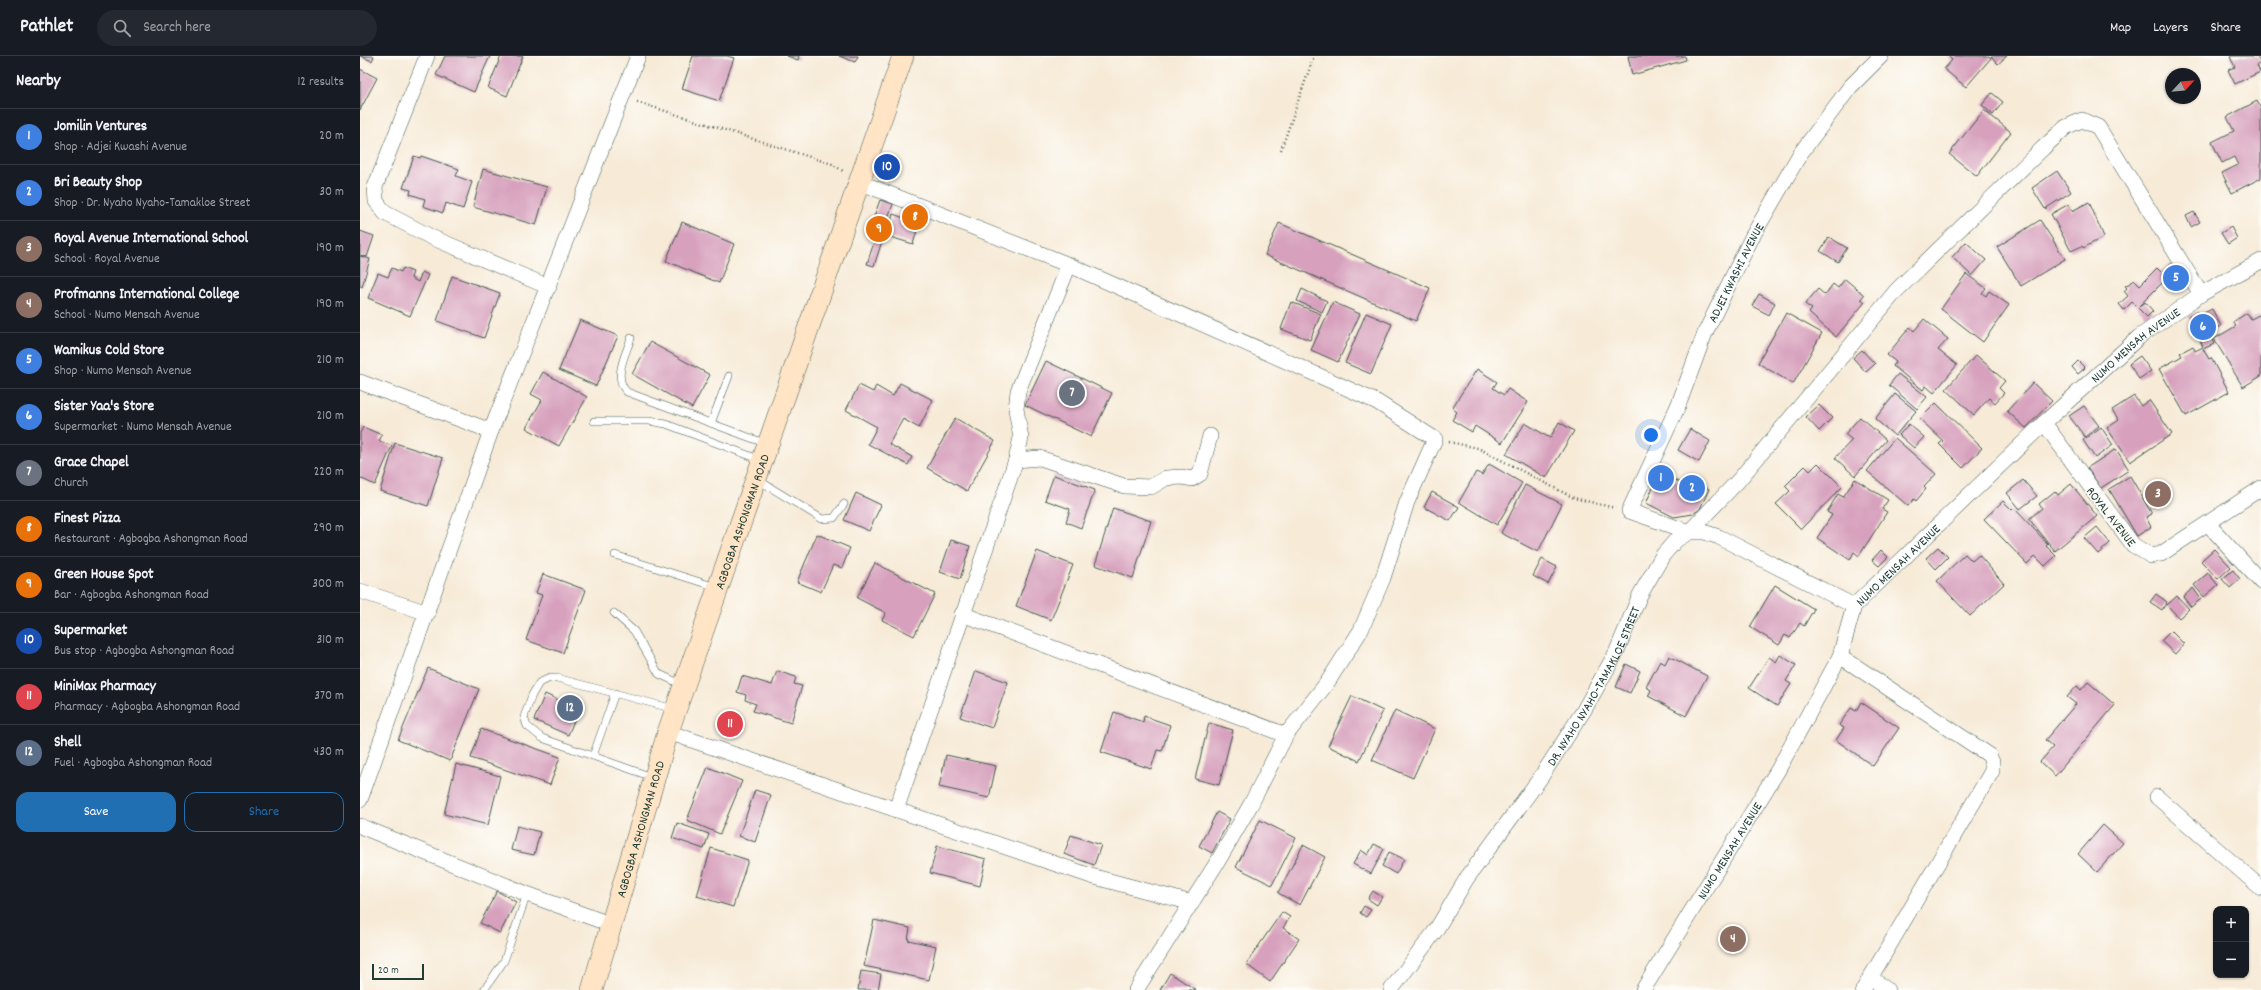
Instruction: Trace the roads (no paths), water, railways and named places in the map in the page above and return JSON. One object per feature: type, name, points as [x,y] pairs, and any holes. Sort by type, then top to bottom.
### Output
[{"type":"street","points":[[427,56],[375,187],[376,201],[385,213],[432,237],[549,287]]},
{"type":"street","points":[[360,800],[428,613],[491,431],[549,287],[638,56]]},
{"type":"street","name":"AGBOGBA ASHONGMAN ROAD","points":[[592,990],[668,732],[903,56]]},
{"type":"street","name":"ADJEI KWASHI AVENUE","points":[[1689,532],[1629,511],[1678,406],[1705,333],[1752,237],[1800,154],[1850,87],[1881,56]]},
{"type":"street","name":"DR. NYAHO NYAHO-TAMAKLOE STREET","points":[[1391,990],[1436,930],[1467,878],[1541,777],[1584,710],[1616,653],[1640,595],[1663,555],[1676,540],[1689,532],[1764,451],[1896,291],[2066,127],[2082,120],[2098,127],[2201,294]]},
{"type":"street","points":[[859,182],[1069,265],[1377,402],[1435,439],[1408,502],[1383,578],[1361,630],[1327,683],[1286,735],[1251,804],[1192,903],[1136,990]]},
{"type":"street","name":"NUMO MENSAH AVENUE","points":[[1643,990],[1778,770],[1840,656],[1854,606],[2044,423],[2139,337],[2201,294],[2261,261]]},
{"type":"street","points":[[896,810],[1016,460],[1021,438],[1016,409],[1018,391],[1069,265]]},
{"type":"street","points":[[360,382],[491,431]]},
{"type":"street","name":"ROYAL AVENUE","points":[[2044,423],[2133,546],[2151,556],[2162,554],[2261,488]]},
{"type":"street","points":[[1016,460],[1040,458],[1124,486],[1151,487],[1166,478],[1182,476],[1192,479],[1196,478],[1200,474],[1210,436]]},
{"type":"street","points":[[2208,524],[2261,582]]},
{"type":"street","points":[[1689,532],[1704,532],[1719,538],[1854,606]]},
{"type":"street","points":[[360,591],[428,613]]},
{"type":"street","points":[[962,614],[1286,735]]},
{"type":"street","points":[[1840,656],[1989,755],[1992,762],[1992,771],[1867,984],[1887,990]]},
{"type":"street","points":[[668,732],[1091,876],[1192,903]]},
{"type":"street","points":[[2157,796],[2261,888]]},
{"type":"street","points":[[360,826],[527,894],[612,925]]},
{"type":"lane","points":[[631,338],[619,381],[627,392],[711,423],[762,461],[822,520],[834,518],[844,504]]},
{"type":"lane","points":[[711,423],[729,376]]},
{"type":"lane","points":[[594,421],[650,420],[666,424],[762,461]]},
{"type":"lane","points":[[615,554],[718,588]]},
{"type":"lane","points":[[614,614],[634,631],[659,674],[685,686]]},
{"type":"lane","points":[[655,778],[542,738],[527,726],[524,717],[532,695],[543,680],[557,678],[676,709]]},
{"type":"lane","points":[[593,756],[615,693]]},
{"type":"lane","points":[[484,990],[504,961],[527,894]]},
{"type":"place","name":"Supermarket","points":[[887,167]]},
{"type":"place","name":"Finest Pizza","points":[[915,217]]},
{"type":"place","name":"Green House Spot","points":[[879,229]]},
{"type":"place","name":"Wamikus Cold Store","points":[[2176,278]]},
{"type":"place","name":"Sister Yaa's Store","points":[[2203,327]]},
{"type":"place","name":"Grace Chapel","points":[[1072,393]]},
{"type":"place","name":"Jomilin Ventures","points":[[1661,478]]},
{"type":"place","name":"Bri Beauty Shop","points":[[1692,488]]},
{"type":"place","name":"Royal Avenue International School","points":[[2158,494]]},
{"type":"place","name":"Shell","points":[[570,708]]},
{"type":"place","name":"MiniMax Pharmacy","points":[[730,724]]},
{"type":"place","name":"Profmanns International College","points":[[1733,939]]}]
